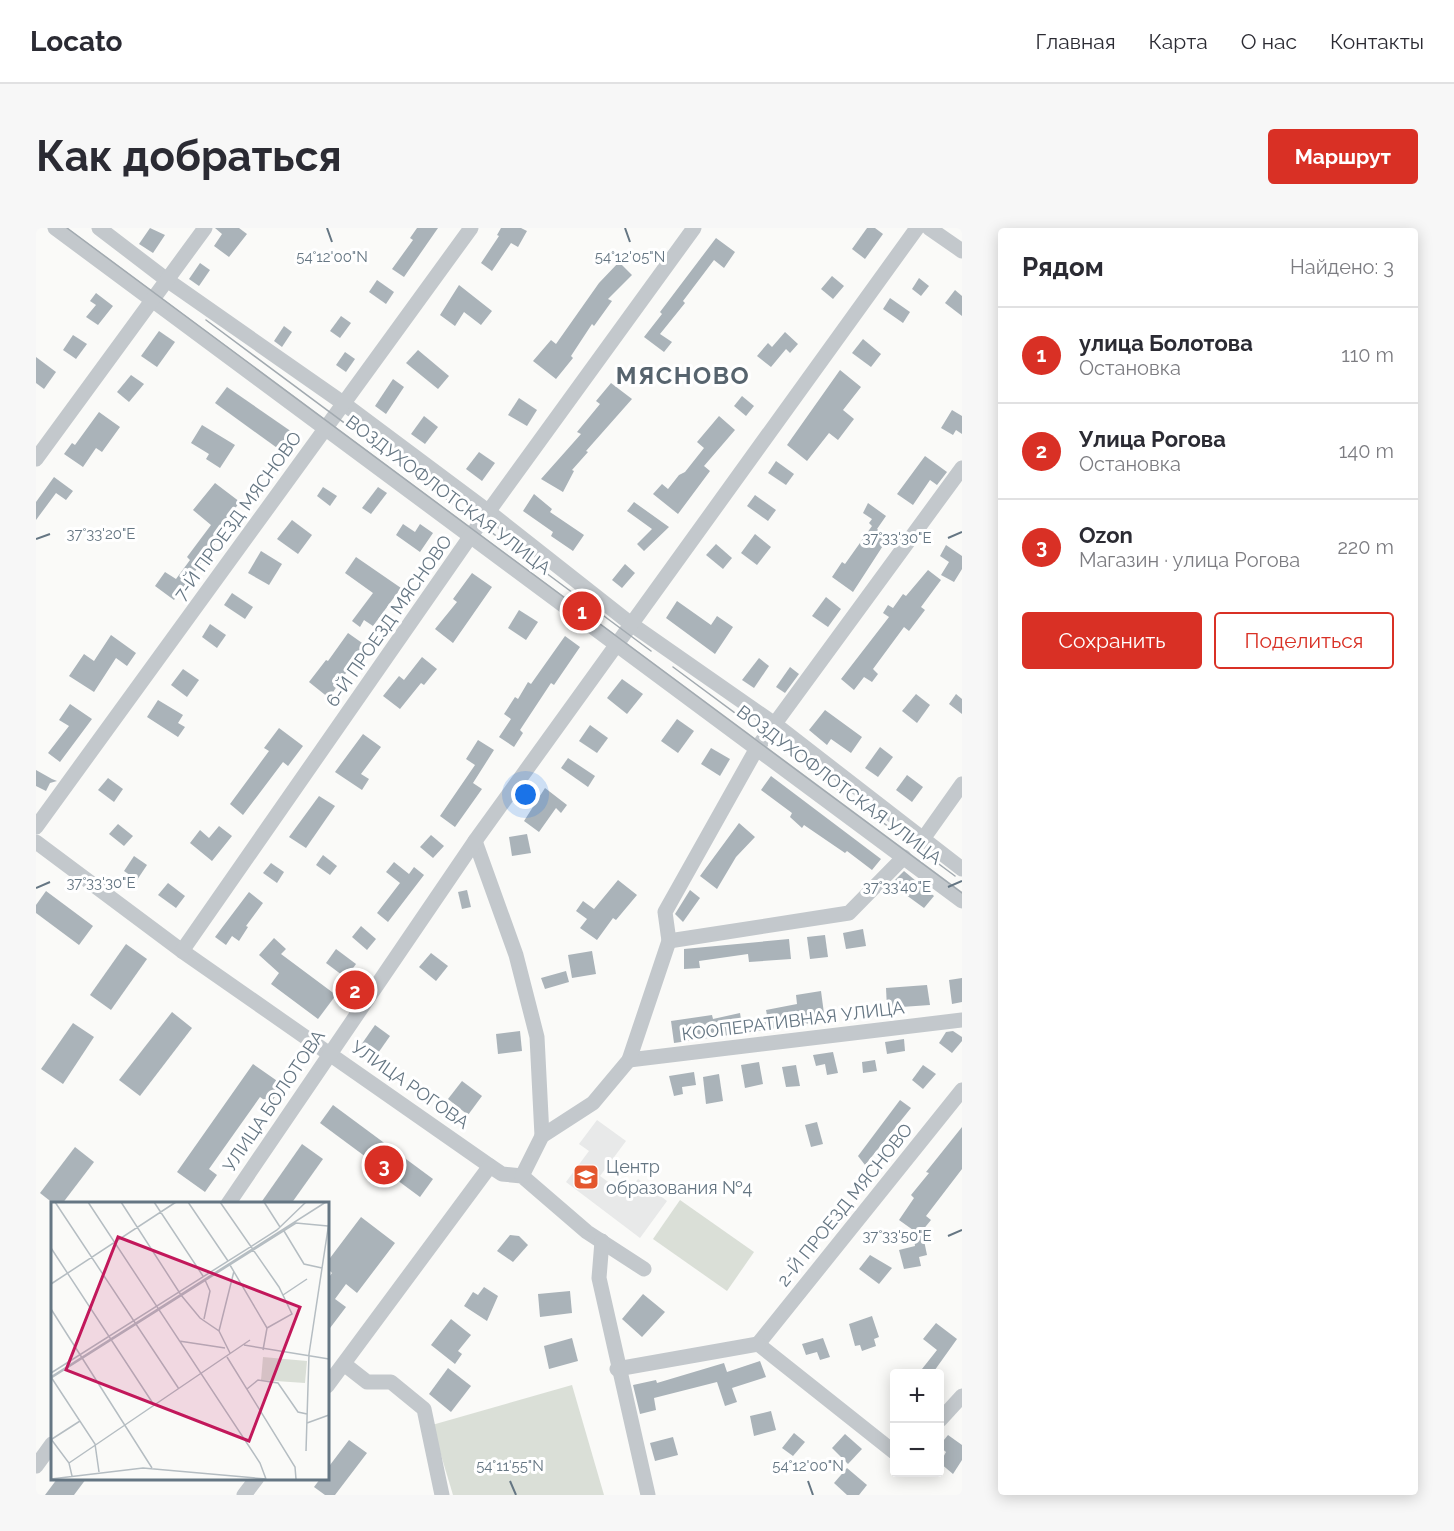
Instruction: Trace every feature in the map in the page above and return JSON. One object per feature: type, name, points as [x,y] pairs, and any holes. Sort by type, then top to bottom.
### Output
[{"type":"street","name":"ВОЗДУХОФЛОТСКАЯ УЛИЦА","points":[[56,228],[152,301],[327,427],[470,537],[962,901]]},
{"type":"street","name":"ВОЗДУХОФЛОТСКАЯ УЛИЦА","points":[[99,228],[168,280],[343,403],[489,512],[631,624],[776,725],[962,869]]},
{"type":"street","points":[[36,459],[205,228]]},
{"type":"street","name":"7-Й ПРОЕЗД МЯСНОВО","points":[[36,826],[471,228]]},
{"type":"street","name":"6-Й ПРОЕЗД МЯСНОВО","points":[[182,951],[470,537],[694,228]]},
{"type":"street","name":"УЛИЦА БОЛОТОВА","points":[[229,1202],[475,841],[917,228]]},
{"type":"street","points":[[929,228],[962,251]]},
{"type":"street","points":[[542,1136],[593,1103],[629,1060],[669,941],[665,912],[757,748],[962,468]]},
{"type":"street","points":[[922,838],[962,784]]},
{"type":"street","points":[[475,841],[516,955],[537,1037],[542,1136],[522,1176]]},
{"type":"street","name":"УЛИЦА РОГОВА","points":[[36,842],[182,951],[330,1052],[490,1166],[502,1174],[522,1176],[602,1241],[644,1269]]},
{"type":"street","points":[[669,941],[849,913],[904,857]]},
{"type":"street","name":"КООПЕРАТИВНАЯ УЛИЦА","points":[[629,1060],[962,1020]]},
{"type":"street","name":"2-Й ПРОЕЗД МЯСНОВО","points":[[758,1344],[962,1090]]},
{"type":"street","points":[[328,1385],[490,1166]]},
{"type":"street","points":[[602,1241],[599,1278],[617,1369],[648,1495]]},
{"type":"street","points":[[617,1369],[758,1344],[890,1449]]},
{"type":"street","points":[[344,1364],[367,1382],[391,1382],[424,1409],[442,1495]]},
{"type":"street","points":[[944,1415],[962,1396]]},
{"type":"street","points":[[36,1466],[51,1445]]},
{"type":"street","points":[[244,1495],[256,1480]]},
{"type":"shaded area","name":"Центр образования №4","points":[[597,1120],[626,1141],[600,1176],[626,1195],[638,1179],[667,1201],[640,1238],[566,1182],[589,1151],[579,1144]]},
{"type":"shaded area","points":[[680,1200],[754,1252],[727,1291],[653,1239]]},
{"type":"shaded area","points":[[572,1385],[604,1495],[453,1495],[432,1425]]},
{"type":"building","points":[[150,228],[165,235],[153,253],[139,244]]},
{"type":"building","points":[[215,228],[239,228],[247,234],[229,257],[214,246],[222,234]]},
{"type":"building","points":[[417,228],[438,228],[404,277],[392,269],[413,240],[410,238]]},
{"type":"building","points":[[501,228],[521,228],[527,231],[518,247],[511,243],[492,271],[481,263],[499,236],[497,235]]},
{"type":"building","points":[[867,228],[875,228],[883,234],[865,259],[852,249]]},
{"type":"building","points":[[716,238],[735,252],[724,268],[714,260],[683,301],[685,303],[660,334],[672,342],[664,352],[644,337]]},
{"type":"building","points":[[619,262],[632,275],[608,299],[612,301],[594,326],[592,324],[571,356],[573,358],[556,379],[533,361],[551,340],[556,344],[599,283]]},
{"type":"building","points":[[200,263],[210,270],[199,286],[189,279]]},
{"type":"building","points":[[832,276],[844,286],[833,299],[821,289]]},
{"type":"building","points":[[919,278],[929,286],[921,296],[912,289]]},
{"type":"building","points":[[377,280],[394,292],[386,304],[369,292]]},
{"type":"building","points":[[459,285],[492,311],[481,325],[464,312],[455,326],[440,315]]},
{"type":"building","points":[[955,290],[962,296],[962,316],[945,303]]},
{"type":"building","points":[[96,293],[113,306],[98,325],[86,317],[96,305],[90,301]]},
{"type":"building","points":[[890,298],[910,312],[903,323],[883,309]]},
{"type":"building","points":[[341,316],[351,323],[340,338],[330,331]]},
{"type":"building","points":[[284,326],[292,332],[282,347],[274,341]]},
{"type":"building","points":[[159,331],[175,342],[157,367],[141,356]]},
{"type":"building","points":[[785,332],[798,344],[790,353],[786,349],[771,367],[757,356],[768,343],[772,347]]},
{"type":"building","points":[[73,335],[87,344],[76,359],[63,350]]},
{"type":"building","points":[[863,339],[881,354],[871,367],[852,353]]},
{"type":"building","points":[[418,350],[449,376],[438,389],[406,363]]},
{"type":"building","points":[[345,352],[355,359],[346,372],[336,365]]},
{"type":"building","points":[[36,357],[56,372],[44,389],[36,383]]},
{"type":"building","points":[[840,370],[861,387],[843,410],[854,419],[838,440],[829,433],[807,461],[787,445]]},
{"type":"building","points":[[131,375],[144,384],[129,402],[117,392]]},
{"type":"building","points":[[393,379],[404,387],[386,414],[375,406]]},
{"type":"building","points":[[611,383],[632,399],[586,451],[588,452],[572,470],[574,471],[563,492],[541,479],[581,434],[577,432],[600,404],[596,401]]},
{"type":"building","points":[[227,387],[292,432],[280,450],[215,403]]},
{"type":"building","points":[[742,396],[754,406],[746,416],[734,406]]},
{"type":"building","points":[[519,398],[537,410],[527,426],[508,415]]},
{"type":"building","points":[[952,410],[962,416],[962,434],[956,430],[953,435],[941,428]]},
{"type":"building","points":[[99,412],[120,427],[102,452],[96,448],[83,467],[64,454],[72,443],[75,445]]},
{"type":"building","points":[[424,416],[438,427],[425,444],[411,434]]},
{"type":"building","points":[[719,416],[735,430],[704,466],[710,471],[678,514],[653,494],[662,484],[668,489],[679,475],[685,472],[704,448],[697,442]]},
{"type":"building","points":[[202,425],[235,445],[220,468],[206,459],[209,454],[191,443]]},
{"type":"building","points":[[479,452],[495,463],[482,481],[466,469]]},
{"type":"building","points":[[925,456],[947,472],[937,485],[930,480],[913,505],[897,494]]},
{"type":"building","points":[[776,461],[794,474],[786,485],[768,473]]},
{"type":"building","points":[[54,477],[73,491],[66,500],[56,493],[36,520],[36,502]]},
{"type":"building","points":[[215,483],[240,502],[210,540],[215,544],[174,600],[155,586],[165,572],[176,579],[190,560],[187,557],[211,525],[193,510]]},
{"type":"building","points":[[323,487],[337,496],[330,506],[317,496]]},
{"type":"building","points":[[378,487],[387,493],[371,514],[362,508]]},
{"type":"building","points":[[534,494],[552,509],[550,512],[584,535],[573,551],[551,536],[553,532],[523,511]]},
{"type":"building","points":[[755,495],[776,510],[768,521],[747,506]]},
{"type":"building","points":[[634,502],[669,527],[644,551],[637,544],[652,529],[627,511]]},
{"type":"building","points":[[868,503],[886,516],[877,529],[888,538],[853,592],[832,577],[842,562],[845,564],[872,526],[869,523],[872,519],[863,513]]},
{"type":"building","points":[[292,520],[312,535],[298,554],[277,539]]},
{"type":"building","points":[[403,524],[415,532],[420,524],[433,533],[420,552],[396,535]]},
{"type":"building","points":[[755,534],[771,547],[757,565],[741,553]]},
{"type":"building","points":[[716,544],[732,558],[723,569],[706,555]]},
{"type":"building","points":[[946,545],[962,556],[962,569],[954,582],[941,575],[949,562],[940,556]]},
{"type":"building","points":[[261,551],[282,564],[269,585],[248,573]]},
{"type":"building","points":[[356,557],[401,588],[373,626],[364,620],[360,627],[352,621],[373,593],[345,573]]},
{"type":"building","points":[[625,564],[635,573],[622,588],[612,580]]},
{"type":"building","points":[[928,570],[941,580],[921,607],[925,610],[909,631],[904,627],[873,669],[878,674],[872,682],[864,677],[854,690],[841,679],[889,617],[883,613],[888,605],[893,608],[903,594],[906,596]]},
{"type":"building","points":[[472,573],[492,587],[453,643],[435,629],[457,602],[453,599]]},
{"type":"building","points":[[232,593],[253,607],[245,619],[224,605]]},
{"type":"building","points":[[826,597],[841,609],[828,627],[812,616]]},
{"type":"building","points":[[677,601],[711,625],[717,616],[733,627],[715,654],[666,618]]},
{"type":"building","points":[[519,610],[538,622],[526,640],[508,628]]},
{"type":"building","points":[[210,624],[226,635],[217,648],[202,637]]},
{"type":"building","points":[[348,633],[365,645],[329,698],[309,682]]},
{"type":"building","points":[[111,635],[136,653],[127,666],[116,658],[94,692],[69,676],[84,654],[94,661]]},
{"type":"building","points":[[565,636],[580,647],[554,685],[551,683],[520,730],[523,733],[514,747],[499,737],[511,719],[504,714],[515,697],[518,699],[528,682],[531,684]]},
{"type":"building","points":[[422,657],[437,669],[424,685],[421,683],[400,709],[383,696],[399,676],[404,680]]},
{"type":"building","points":[[759,658],[769,666],[754,688],[742,680]]},
{"type":"building","points":[[790,667],[799,674],[785,693],[776,687]]},
{"type":"building","points":[[183,669],[199,680],[187,697],[171,685]]},
{"type":"building","points":[[622,679],[643,694],[627,714],[607,698]]},
{"type":"building","points":[[916,694],[930,705],[917,723],[902,711]]},
{"type":"building","points":[[956,694],[962,699],[962,714],[949,704]]},
{"type":"building","points":[[158,700],[183,715],[178,723],[185,727],[178,737],[147,717]]},
{"type":"building","points":[[70,704],[92,719],[60,762],[48,753],[69,726],[59,720]]},
{"type":"building","points":[[825,710],[862,737],[851,753],[831,739],[827,745],[809,730]]},
{"type":"building","points":[[677,719],[694,731],[678,753],[661,741]]},
{"type":"building","points":[[590,725],[608,738],[597,753],[579,741]]},
{"type":"building","points":[[279,728],[303,746],[288,766],[283,762],[243,815],[230,804],[269,751],[264,748]]},
{"type":"building","points":[[363,734],[381,747],[361,774],[369,779],[362,790],[335,772]]},
{"type":"building","points":[[478,740],[494,750],[473,783],[482,789],[455,827],[440,816],[475,765],[466,759]]},
{"type":"building","points":[[880,747],[893,757],[878,777],[865,768]]},
{"type":"building","points":[[711,748],[730,759],[720,776],[701,764]]},
{"type":"building","points":[[568,758],[595,776],[588,787],[561,768]]},
{"type":"building","points":[[36,770],[57,781],[50,783],[46,791],[36,786]]},
{"type":"building","points":[[907,775],[923,787],[912,802],[896,790]]},
{"type":"building","points":[[771,776],[881,859],[872,870],[847,851],[845,853],[804,825],[802,828],[790,817],[792,813],[761,790]]},
{"type":"building","points":[[108,778],[123,789],[114,802],[98,790]]},
{"type":"building","points":[[545,788],[567,805],[561,813],[556,808],[539,832],[524,821]]},
{"type":"building","points":[[319,796],[335,806],[306,848],[289,837]]},
{"type":"building","points":[[739,823],[755,837],[736,857],[717,889],[700,876]]},
{"type":"building","points":[[118,824],[133,836],[124,846],[109,834]]},
{"type":"building","points":[[219,826],[232,836],[212,861],[190,843],[200,830],[209,838]]},
{"type":"building","points":[[527,834],[531,853],[512,856],[509,837]]},
{"type":"building","points":[[431,835],[444,846],[433,858],[420,847]]},
{"type":"building","points":[[323,855],[337,866],[330,875],[316,865]]},
{"type":"building","points":[[134,856],[147,865],[137,880],[124,871]]},
{"type":"building","points":[[394,862],[409,874],[414,867],[424,875],[388,922],[377,913],[400,883],[386,872]]},
{"type":"building","points":[[271,863],[284,872],[277,883],[263,873]]},
{"type":"building","points":[[904,871],[934,896],[924,908],[891,884]]},
{"type":"building","points":[[618,880],[637,895],[616,920],[613,918],[597,940],[580,928],[587,919],[576,911],[583,901],[594,909]]},
{"type":"building","points":[[168,883],[185,896],[176,908],[158,895]]},
{"type":"building","points":[[467,890],[471,907],[462,909],[458,892]]},
{"type":"building","points":[[690,890],[700,898],[683,922],[675,914]]},
{"type":"building","points":[[46,891],[93,926],[79,945],[36,913],[36,905]]},
{"type":"building","points":[[249,892],[263,903],[246,926],[248,927],[239,941],[232,936],[226,945],[215,937]]},
{"type":"building","points":[[361,926],[376,939],[367,950],[352,937]]},
{"type":"building","points":[[863,929],[866,946],[846,949],[843,933]]},
{"type":"building","points":[[825,935],[828,957],[810,959],[807,937]]},
{"type":"building","points":[[274,938],[286,949],[281,954],[336,995],[318,1019],[271,984],[279,973],[259,955]]},
{"type":"building","points":[[789,939],[791,959],[749,962],[748,954],[699,961],[700,968],[684,969],[684,949]]},
{"type":"building","points":[[126,944],[147,959],[111,1010],[90,995]]},
{"type":"building","points":[[336,949],[356,964],[346,978],[326,963]]},
{"type":"building","points":[[592,951],[596,974],[572,978],[568,955]]},
{"type":"building","points":[[431,953],[448,966],[436,981],[419,967]]},
{"type":"building","points":[[566,971],[569,982],[545,989],[541,978]]},
{"type":"building","points":[[962,978],[962,1002],[952,1004],[949,980]]},
{"type":"building","points":[[927,985],[930,1005],[887,1008],[886,988]]},
{"type":"building","points":[[821,991],[825,1021],[674,1043],[671,1021],[712,1015],[713,1019],[740,1013],[742,1025],[768,1020],[766,1010],[797,1004],[796,995]]},
{"type":"building","points":[[172,1012],[192,1028],[140,1096],[119,1080]]},
{"type":"building","points":[[73,1023],[94,1037],[63,1084],[41,1069]]},
{"type":"building","points":[[375,1025],[390,1036],[376,1056],[361,1045]]},
{"type":"building","points":[[520,1031],[522,1051],[498,1054],[496,1034]]},
{"type":"building","points":[[953,1031],[962,1037],[962,1041],[952,1053],[939,1043],[946,1032]]},
{"type":"building","points":[[904,1039],[905,1051],[887,1054],[885,1042]]},
{"type":"building","points":[[833,1052],[838,1073],[827,1075],[825,1064],[816,1066],[813,1055]]},
{"type":"building","points":[[875,1060],[877,1071],[863,1073],[862,1062]]},
{"type":"building","points":[[759,1062],[763,1084],[745,1088],[741,1065]]},
{"type":"building","points":[[253,1064],[283,1085],[270,1104],[260,1097],[209,1169],[217,1175],[205,1192],[177,1172]]},
{"type":"building","points":[[796,1065],[800,1086],[786,1087],[782,1067]]},
{"type":"building","points":[[923,1065],[936,1074],[923,1089],[912,1080]]},
{"type":"building","points":[[694,1072],[696,1085],[682,1087],[683,1094],[674,1096],[669,1076]]},
{"type":"building","points":[[719,1074],[723,1101],[706,1104],[703,1077]]},
{"type":"building","points":[[462,1081],[482,1096],[468,1115],[448,1099]]},
{"type":"building","points":[[900,1100],[911,1108],[865,1165],[858,1156]]},
{"type":"building","points":[[333,1105],[433,1179],[420,1197],[320,1123]]},
{"type":"building","points":[[817,1122],[823,1144],[811,1147],[805,1125]]},
{"type":"building","points":[[962,1127],[962,1169],[926,1216],[931,1220],[922,1231],[927,1255],[919,1257],[921,1266],[904,1269],[899,1250],[915,1246],[913,1230],[899,1220],[914,1198],[911,1195],[929,1173],[926,1172]]},
{"type":"building","points":[[302,1144],[323,1159],[292,1202],[261,1202]]},
{"type":"building","points":[[75,1147],[94,1162],[64,1202],[51,1202],[40,1193]]},
{"type":"building","points":[[361,1217],[395,1243],[357,1293],[346,1284],[335,1299],[346,1307],[328,1331],[328,1279],[332,1273],[328,1269],[328,1261]]},
{"type":"building","points":[[510,1235],[519,1236],[528,1245],[513,1262],[497,1251]]},
{"type":"building","points":[[870,1255],[892,1268],[879,1284],[859,1269]]},
{"type":"building","points":[[484,1287],[498,1296],[487,1321],[464,1306],[473,1292],[478,1295]]},
{"type":"building","points":[[570,1291],[572,1313],[540,1317],[538,1294]]},
{"type":"building","points":[[643,1294],[665,1312],[642,1337],[622,1319]]},
{"type":"building","points":[[872,1316],[879,1337],[874,1339],[876,1346],[862,1351],[860,1345],[855,1346],[849,1324]]},
{"type":"building","points":[[451,1319],[471,1335],[458,1351],[462,1354],[455,1364],[431,1345]]},
{"type":"building","points":[[936,1323],[957,1339],[936,1369],[922,1369],[937,1350],[923,1339]]},
{"type":"building","points":[[572,1338],[578,1361],[549,1369],[544,1346]]},
{"type":"building","points":[[823,1338],[830,1357],[820,1360],[817,1352],[806,1355],[802,1344]]},
{"type":"building","points":[[760,1361],[766,1377],[732,1388],[737,1402],[725,1406],[717,1382],[654,1398],[656,1410],[640,1414],[633,1385],[656,1380],[657,1383],[724,1363],[727,1372]]},
{"type":"building","points":[[448,1368],[471,1386],[451,1412],[429,1394]]},
{"type":"building","points":[[771,1411],[776,1430],[754,1436],[750,1416]]},
{"type":"building","points":[[794,1433],[805,1442],[793,1456],[782,1448]]},
{"type":"building","points":[[845,1434],[862,1449],[848,1464],[832,1448]]},
{"type":"building","points":[[948,1435],[962,1445],[962,1460],[953,1474],[944,1466],[946,1452],[944,1440]]},
{"type":"building","points":[[673,1437],[678,1455],[655,1461],[650,1443]]},
{"type":"building","points":[[349,1440],[367,1453],[335,1495],[325,1495],[314,1487],[319,1480],[328,1480],[328,1468]]},
{"type":"building","points":[[847,1468],[867,1485],[859,1495],[847,1495],[834,1483]]},
{"type":"building","points":[[56,1480],[85,1480],[74,1495],[45,1495]]},
{"type":"tram line","points":[[67,228],[962,893]]},
{"type":"tram line","points":[[206,320],[651,651]]},
{"type":"tram line","points":[[673,667],[955,876]]},
{"type":"place","name":"улица Болотова","points":[[582,611]]},
{"type":"place","name":"Улица Рогова","points":[[355,990]]},
{"type":"place","name":"Ozon","points":[[384,1165]]},
{"type":"place","name":"Центр образования №4","points":[[586,1177]]},
{"type":"district","name":"МЯСНОВО","points":[[683,376]]}]
